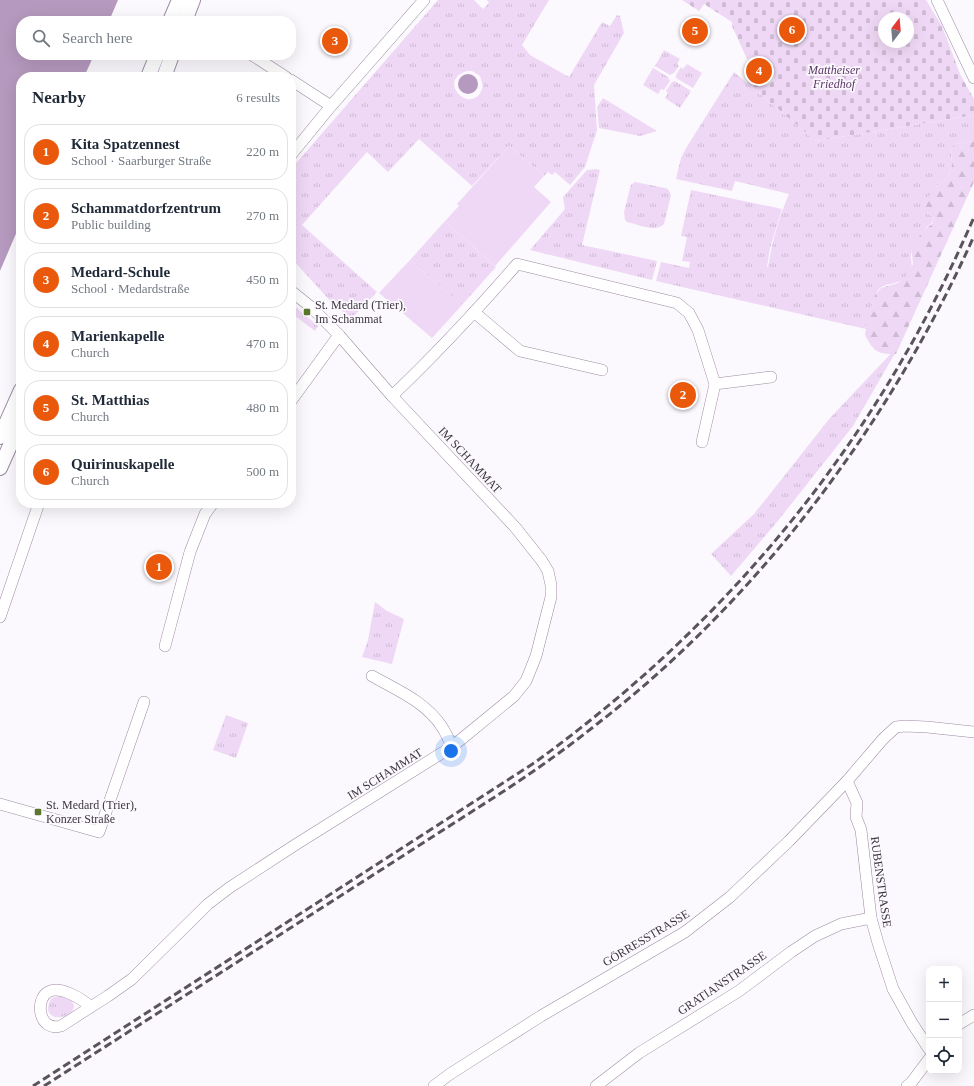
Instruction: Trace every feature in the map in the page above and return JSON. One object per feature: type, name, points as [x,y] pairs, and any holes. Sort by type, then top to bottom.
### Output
[{"type":"main road","points":[[172,16],[179,0]]},
{"type":"main road","points":[[187,16],[193,0]]},
{"type":"main road","points":[[150,72],[155,60]]},
{"type":"main road","points":[[166,72],[170,60]]},
{"type":"main road","points":[[0,437],[16,401]]},
{"type":"main road","points":[[0,468],[16,432]]},
{"type":"street","points":[[296,149],[331,106],[424,0]]},
{"type":"street","points":[[937,0],[974,78]]},
{"type":"street","points":[[260,60],[278,72]]},
{"type":"street","points":[[296,83],[331,106]]},
{"type":"street","points":[[392,396],[423,366],[517,264],[650,295],[677,303],[689,313],[698,330],[715,384],[702,442]]},
{"type":"street","name":"IM SCHAMMAT","points":[[91,1007],[132,979],[208,904],[229,888],[452,747],[514,696],[526,681],[536,656],[547,618],[551,597],[551,585],[548,571],[542,561],[515,527],[392,396],[339,335],[311,307],[296,295]]},
{"type":"street","points":[[474,312],[520,351],[602,370]]},
{"type":"street","points":[[296,394],[339,335]]},
{"type":"street","points":[[715,384],[771,377]]},
{"type":"street","points":[[0,617],[37,508]]},
{"type":"street","points":[[164,646],[190,552],[204,514],[209,508]]},
{"type":"street","points":[[372,676],[414,699],[429,712],[442,727],[452,747]]},
{"type":"street","points":[[0,804],[99,832],[144,702]]},
{"type":"street","name":"GÖRRESSTRASSE","points":[[434,1086],[450,1074],[541,1016],[685,932],[730,897],[789,841],[848,781],[883,739],[896,727],[927,727],[974,732]]},
{"type":"street","name":"RUBENSTRASSE","points":[[848,781],[857,803],[856,817],[861,830],[871,918],[893,989],[926,1044]]},
{"type":"street","name":"GRATIANSTRASSE","points":[[596,1086],[639,1053],[739,991],[791,952],[816,936],[840,924],[871,918]]},
{"type":"street","points":[[962,1022],[974,1015]]},
{"type":"street","points":[[907,1086],[926,1063]]},
{"type":"green space","points":[[438,0],[474,0],[483,9],[489,3],[487,0],[549,0],[522,45],[530,55],[569,77],[602,22],[610,26],[617,15],[620,16],[624,33],[594,85],[597,130],[585,167],[570,185],[555,172],[552,175],[548,172],[544,176],[509,146],[472,186],[419,139],[388,172],[367,152],[302,225],[377,292],[352,318],[335,306],[296,263],[296,163]],"holes":[[[467,71],[472,71],[480,76],[483,86],[478,95],[472,99],[459,95],[455,89],[454,82],[458,76]]]},
{"type":"green space","name":"Mattheiser Friedhof","points":[[682,0],[926,0],[942,26],[960,74],[974,99],[974,115],[816,141],[747,83],[752,75],[765,85],[770,84],[774,80],[774,74],[752,57],[747,59],[732,26],[732,22],[704,4],[699,11]]},
{"type":"green space","points":[[664,50],[680,59],[677,64],[679,66],[674,73],[670,75],[655,66]]},
{"type":"green space","points":[[687,64],[702,73],[693,88],[676,78],[676,75],[681,67],[683,69]]},
{"type":"green space","points":[[653,68],[668,77],[670,81],[664,90],[661,89],[658,94],[643,85]]},
{"type":"green space","points":[[734,72],[816,141],[974,115],[974,141],[954,144],[951,150],[952,165],[948,177],[936,187],[927,213],[934,218],[931,224],[926,227],[911,254],[912,266],[910,272],[902,280],[880,288],[876,295],[866,329],[656,281],[661,262],[689,268],[690,262],[682,261],[687,237],[681,236],[691,190],[782,209],[770,248],[768,267],[776,230],[789,194],[735,181],[732,191],[676,179],[681,158],[686,148]]},
{"type":"green space","points":[[675,81],[691,91],[680,108],[665,98],[668,93],[666,91],[672,82]]},
{"type":"green space","points":[[603,98],[657,131],[640,136],[599,128],[597,107]]},
{"type":"green space","points":[[974,141],[974,182],[896,354],[877,351],[865,335],[868,317],[875,295],[881,288],[898,283],[907,275],[913,264],[911,247],[925,229],[932,224],[934,218],[927,213],[925,207],[928,197],[936,187],[948,177],[952,165],[951,150],[954,144]]},
{"type":"green space","points":[[509,146],[544,176],[534,187],[551,202],[495,266],[445,221],[459,206],[457,204]]},
{"type":"green space","points":[[587,170],[600,170],[582,245],[657,261],[652,280],[530,250],[565,209],[563,197]]},
{"type":"green space","points":[[635,182],[668,189],[671,195],[664,224],[661,227],[651,228],[627,222],[625,220],[624,212],[630,188]]},
{"type":"green space","points":[[445,221],[496,267],[462,305],[410,260]]},
{"type":"green space","points":[[410,260],[462,305],[432,338],[379,293]]},
{"type":"green space","points":[[296,307],[318,326],[315,331],[296,317]]},
{"type":"green space","points":[[901,343],[853,426],[777,522],[731,576],[711,554],[754,514],[830,418]]},
{"type":"green space","points":[[375,602],[387,611],[404,619],[392,664],[362,657],[368,640]]},
{"type":"green space","points":[[226,715],[248,723],[236,758],[213,750]]},
{"type":"green space","points":[[59,996],[65,997],[72,1001],[74,1006],[73,1010],[63,1017],[53,1016],[48,1009],[52,998]]},
{"type":"shaded area","points":[[0,0],[118,0],[111,16],[16,16],[16,60],[92,60],[86,72],[16,72],[16,234],[0,271]]},
{"type":"shaded area","points":[[468,74],[475,77],[478,84],[475,91],[468,94],[461,91],[458,84],[461,77]]},
{"type":"railway","points":[[33,1086],[534,763],[606,708],[672,649],[734,587],[792,520],[845,450],[892,376],[936,299],[974,217]]},
{"type":"railway","points":[[44,1086],[516,783],[586,733],[657,675],[713,621],[766,564],[815,503],[861,439],[903,373],[940,305],[974,236]]},
{"type":"place","name":"Quirinuskapelle","points":[[792,30]]},
{"type":"place","name":"St. Matthias","points":[[695,31]]},
{"type":"place","name":"Medard-Schule","points":[[335,41]]},
{"type":"place","name":"Marienkapelle","points":[[759,71]]},
{"type":"place","name":"St. Medard (Trier), Im Schammat","points":[[307,312]]},
{"type":"place","name":"Schammatdorfzentrum","points":[[683,395]]},
{"type":"place","name":"Kita Spatzennest","points":[[159,567]]},
{"type":"place","name":"St. Medard (Trier), Konzer Straße","points":[[38,812]]}]
